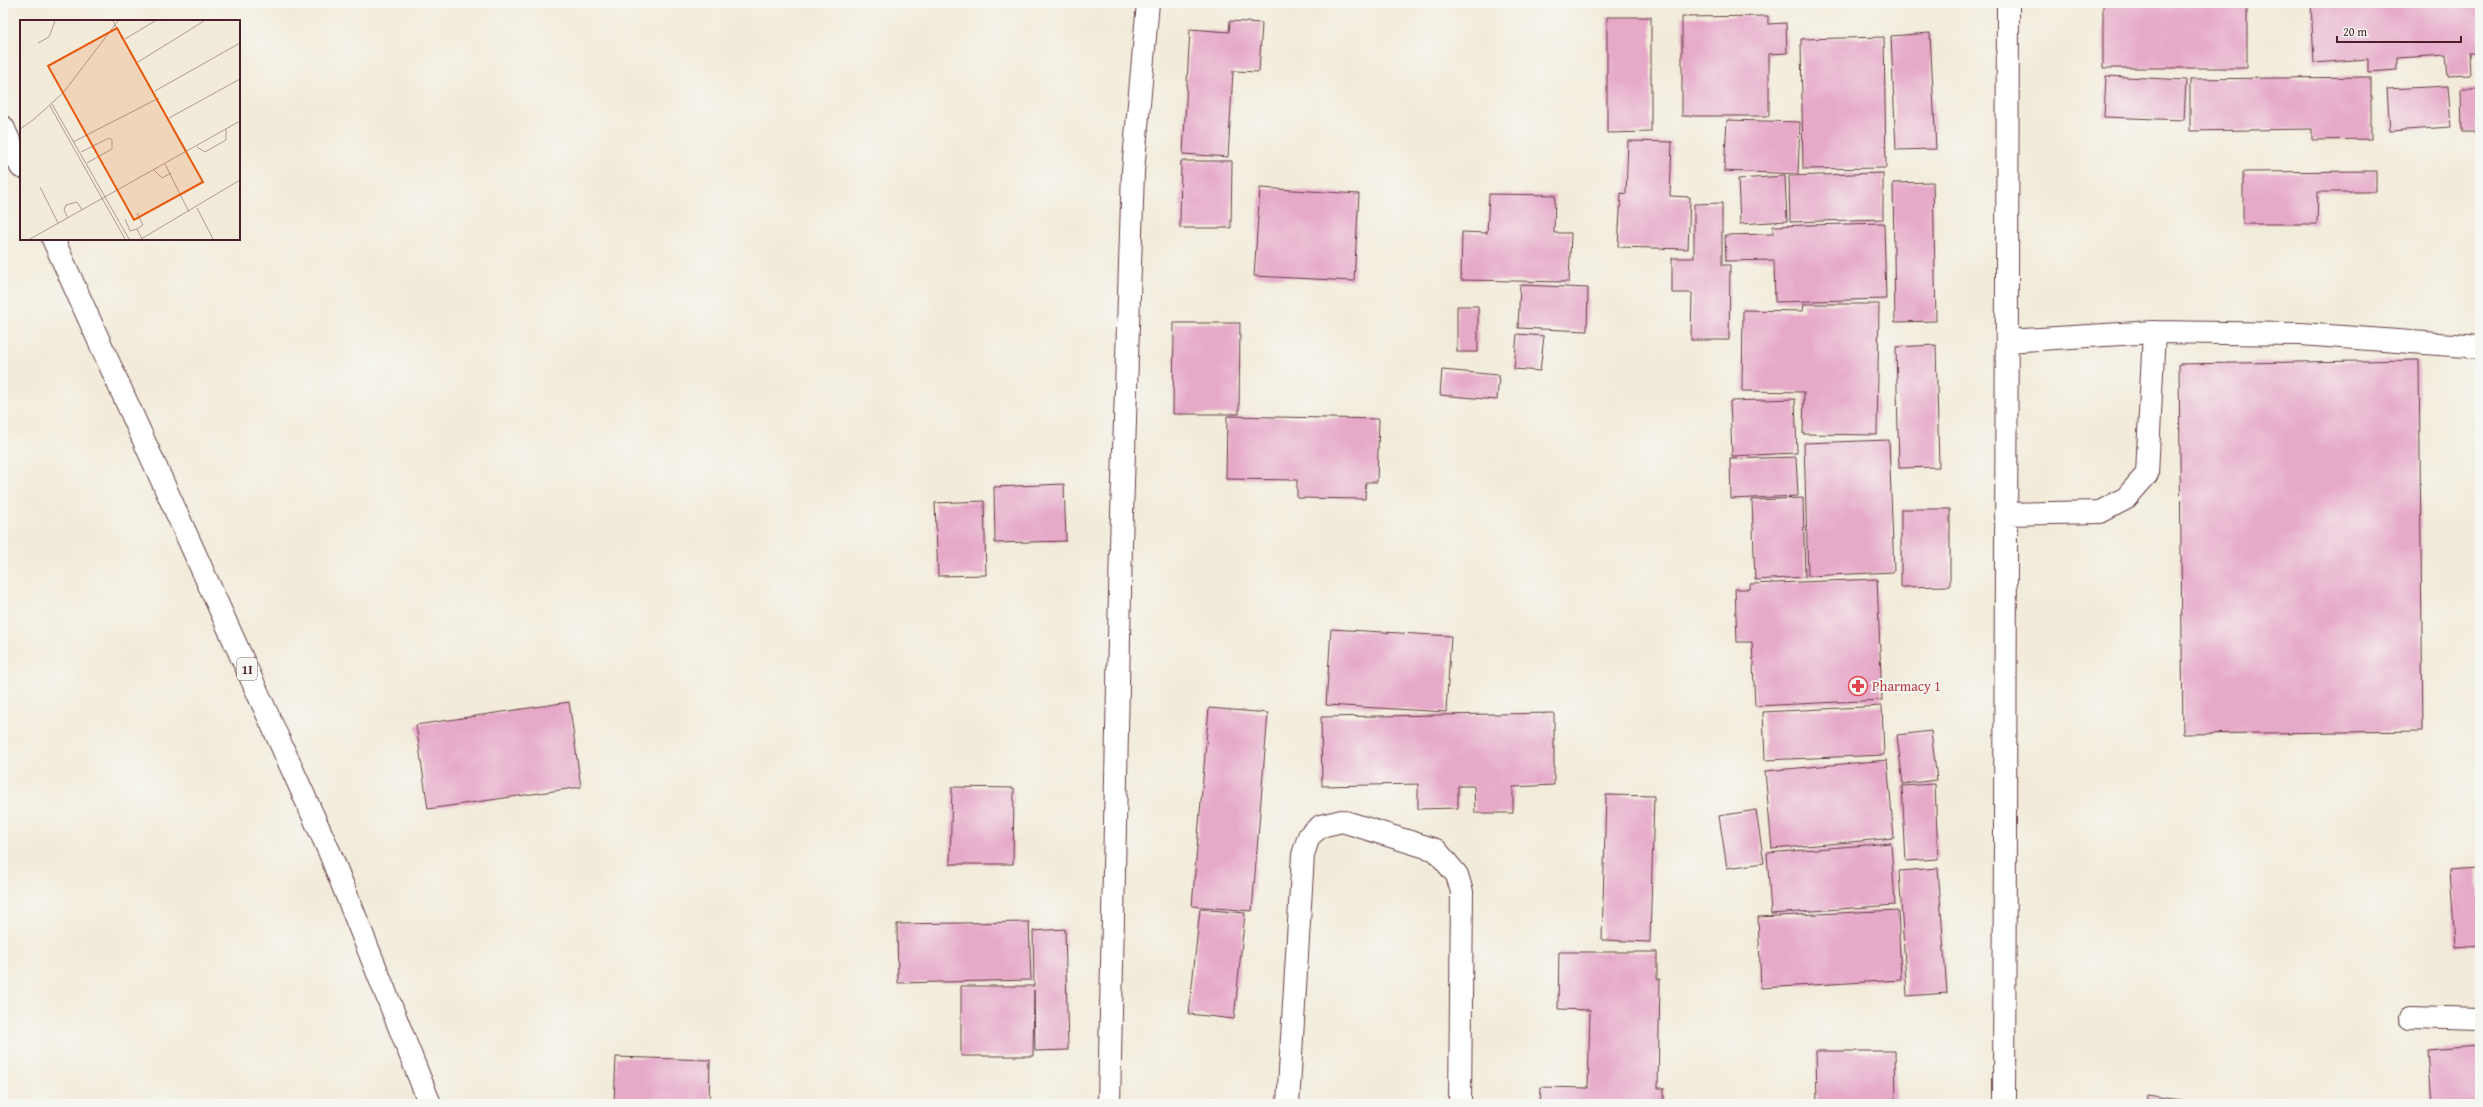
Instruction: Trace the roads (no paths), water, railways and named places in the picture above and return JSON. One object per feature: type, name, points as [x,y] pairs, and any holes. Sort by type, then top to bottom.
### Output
[{"type":"main road","points":[[1109,1104],[1120,576],[1133,171],[1148,3]]},
{"type":"main road","points":[[2004,1104],[2008,3]]},
{"type":"main road","points":[[3,128],[20,165]]},
{"type":"main road","name":"1I","points":[[53,240],[329,851],[430,1104]]},
{"type":"main road","points":[[2007,341],[2154,332],[2301,334],[2480,348]]},
{"type":"main road","points":[[2006,514],[2100,512],[2125,499],[2147,474],[2154,332]]},
{"type":"main road","points":[[1288,1104],[1303,855],[1309,836],[1317,829],[1321,826],[1342,821],[1436,850],[1458,875],[1462,892],[1460,1104]]},
{"type":"main road","points":[[2410,1017],[2480,1019]]},
{"type":"place","name":"Pharmacy 1","points":[[1858,686]]}]
